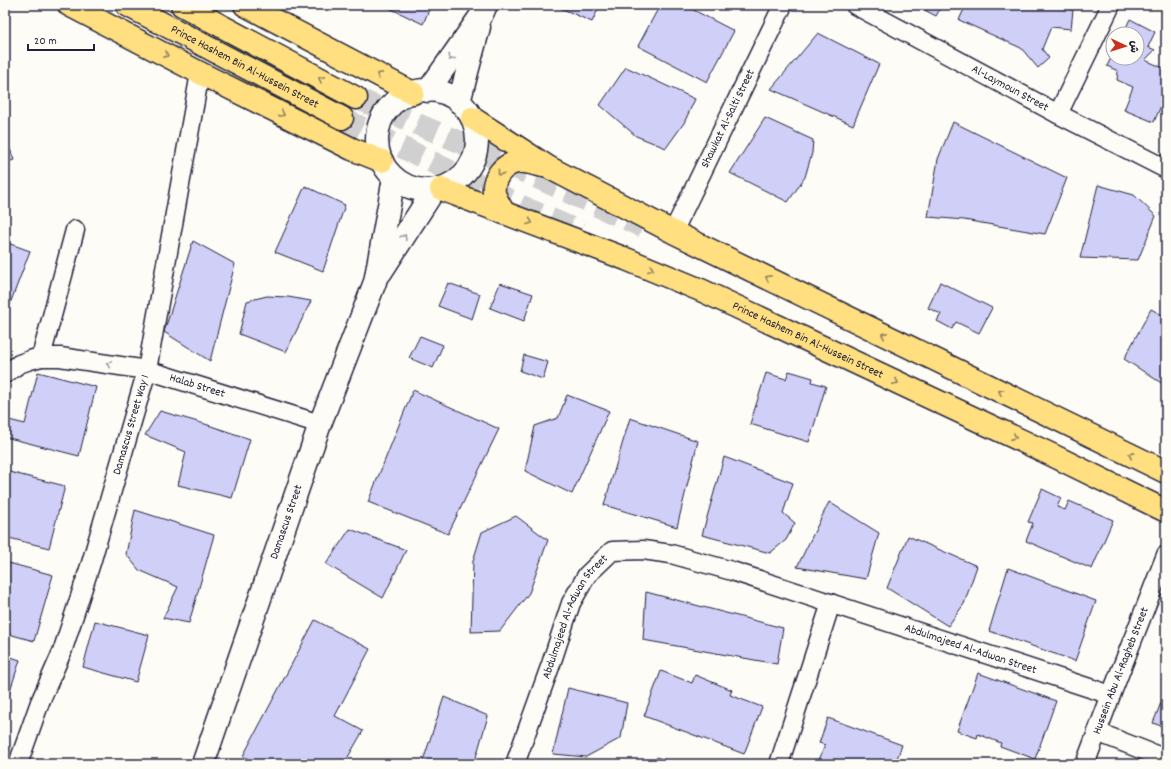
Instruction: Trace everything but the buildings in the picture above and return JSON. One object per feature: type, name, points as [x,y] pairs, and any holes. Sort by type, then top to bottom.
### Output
[{"type":"highway","points":[[69,5],[352,149],[388,169]]},
{"type":"highway","name":"Prince Hashem Bin Al-Hussein Street","points":[[127,5],[342,118]]},
{"type":"highway","name":"Prince Hashem Bin Al-Hussein Street","points":[[182,5],[356,98]]},
{"type":"highway","points":[[245,5],[421,92]]},
{"type":"highway","points":[[466,110],[548,167],[673,232],[1166,472]]},
{"type":"highway","points":[[504,213],[496,199],[494,192],[494,185],[500,172],[511,164],[519,162],[548,167]]},
{"type":"highway","name":"Prince Hashem Bin Al-Hussein Street","points":[[437,189],[626,259],[703,291],[1045,451],[1166,511]]},
{"type":"street","name":"Shawkat Al-Salti Street","points":[[673,232],[783,5]]},
{"type":"street","name":"Al-Laymoun Street","points":[[855,5],[1058,114],[1166,169]]},
{"type":"street","points":[[1058,114],[1111,5]]},
{"type":"street","points":[[421,92],[484,10]]},
{"type":"street","points":[[466,110],[484,10]]},
{"type":"street","name":"Damascus Street Way 1","points":[[18,764],[40,702],[62,652],[147,370],[200,73]]},
{"type":"street","points":[[421,92],[442,92],[466,110],[476,131],[476,153],[470,167],[454,183],[437,189],[425,190],[408,187],[388,169],[380,154],[378,140],[382,120],[395,103],[407,95],[421,92]]},
{"type":"street","name":"Damascus Street","points":[[375,282],[388,169]]},
{"type":"street","name":"Damascus Street","points":[[203,764],[320,424],[375,282],[437,189]]},
{"type":"street","points":[[41,358],[75,230]]},
{"type":"street","name":"Halab Street","points":[[5,374],[19,364],[41,358],[60,357],[147,370],[320,424]]},
{"type":"street","name":"Abdulmajeed Al-Adwan Street","points":[[514,764],[551,664],[570,604],[587,575],[612,551],[643,550],[671,554],[732,571],[1111,695]]},
{"type":"street","name":"Hussein Abu Al-Ragheb Street","points":[[1086,764],[1111,695],[1166,555]]},
{"type":"street","points":[[778,764],[831,603]]},
{"type":"street","points":[[1097,732],[1166,759]]},
{"type":"tunnel","points":[[356,98],[462,143],[643,227]]},
{"type":"tunnel","points":[[342,118],[528,209],[581,232]]}]
